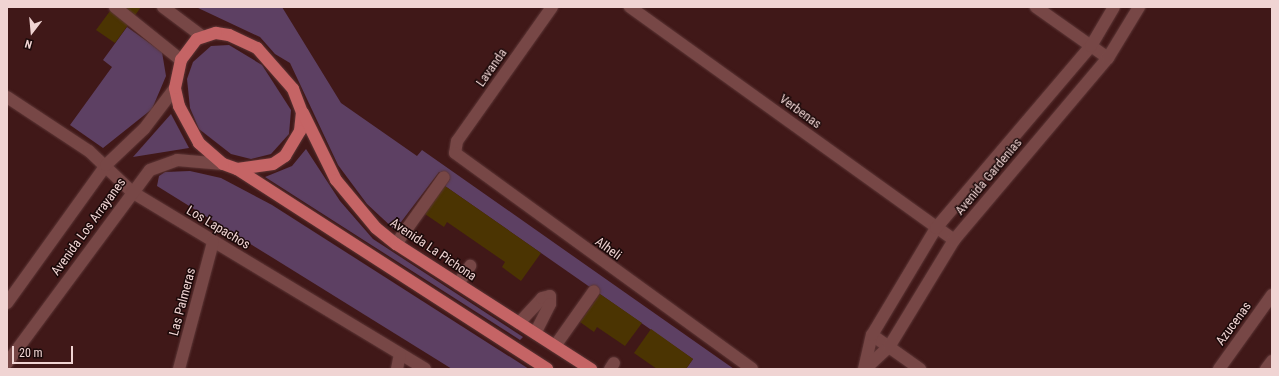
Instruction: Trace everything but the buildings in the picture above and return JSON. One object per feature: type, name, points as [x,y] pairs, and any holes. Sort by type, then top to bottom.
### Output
[{"type":"main road","points":[[237,169],[257,169],[285,156],[300,132],[302,112],[282,73],[257,48],[229,35],[203,37],[181,60],[175,88],[179,106],[199,143],[223,164],[237,169],[546,369]]},
{"type":"main road","name":"Avenida La Pichona","points":[[302,112],[336,180],[376,228],[396,244],[591,369]]},
{"type":"street","points":[[115,7],[181,60]]},
{"type":"street","points":[[163,7],[203,37]]},
{"type":"street","name":"Lavanda","points":[[455,147],[552,7]]},
{"type":"street","name":"Verbenas","points":[[630,7],[954,240]]},
{"type":"street","points":[[1036,7],[1108,58]]},
{"type":"street","name":"Avenida Gardenias","points":[[865,369],[872,336],[936,228],[1090,46],[1114,7]]},
{"type":"street","name":"Avenida Gardenias","points":[[865,369],[889,347],[954,240],[1108,58],[1140,7]]},
{"type":"street","name":"Avenida Los Arrayanes","points":[[7,303],[106,165],[144,129],[175,88]]},
{"type":"street","name":"Los Lapachos","points":[[7,98],[106,165],[132,192],[425,369]]},
{"type":"street","name":"Alheli","points":[[455,147],[458,158],[752,369]]},
{"type":"street","name":"Avenida Los Arrayanes","points":[[7,363],[132,192],[150,170],[161,163],[183,160],[223,164]]},
{"type":"street","points":[[396,244],[415,226],[444,177]]},
{"type":"street","name":"Las Palmeras","points":[[179,369],[213,242]]},
{"type":"street","points":[[458,284],[470,266]]},
{"type":"street","points":[[555,346],[594,291]]},
{"type":"street","name":"Azucenas","points":[[1219,369],[1272,295]]},
{"type":"street","points":[[519,323],[542,298],[550,296],[550,304],[535,333]]},
{"type":"street","points":[[872,336],[920,369]]},
{"type":"street","points":[[397,369],[400,354]]},
{"type":"street","points":[[1266,369],[1272,362]]},
{"type":"shaded area","points":[[196,7],[282,7],[341,103],[417,156],[422,150],[734,369],[686,369],[693,359],[445,186],[450,179],[439,172],[395,230],[367,204],[338,165],[290,63],[275,54],[260,37]]},
{"type":"shaded area","points":[[127,27],[162,52],[166,76],[152,109],[103,148],[70,125],[112,67],[103,60]]},
{"type":"shaded area","points":[[229,45],[262,65],[291,110],[289,134],[271,154],[251,159],[231,154],[199,129],[190,108],[187,79],[193,62],[211,46]]},
{"type":"shaded area","points":[[171,114],[189,148],[133,157]]},
{"type":"shaded area","points":[[306,149],[340,201],[373,239],[523,337],[520,340],[265,177],[292,166]]},
{"type":"shaded area","points":[[190,171],[221,178],[272,205],[529,369],[452,369],[157,186],[159,176],[165,172]]}]
